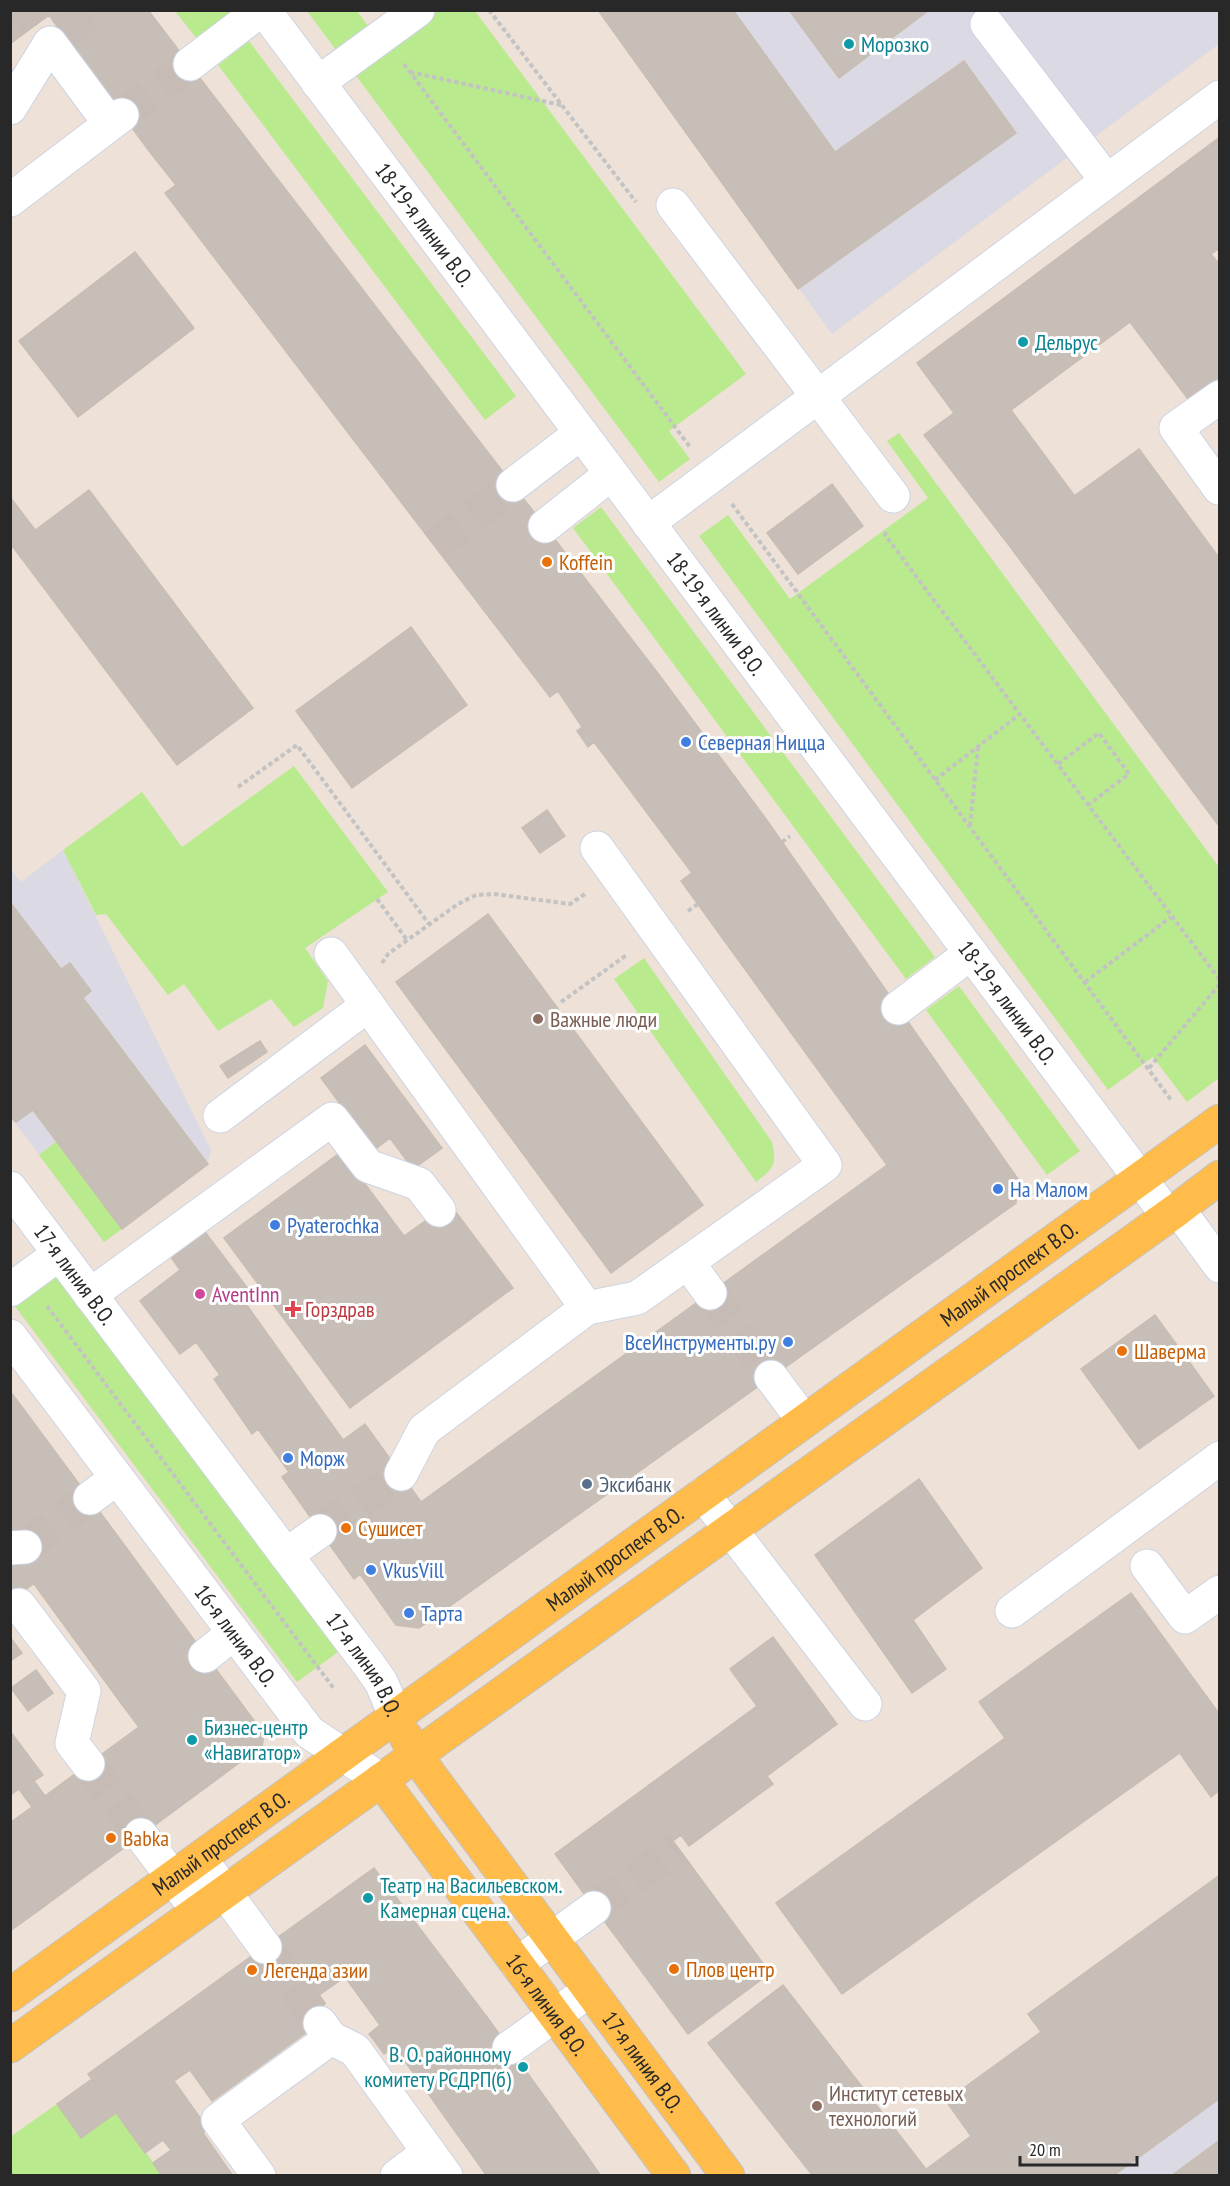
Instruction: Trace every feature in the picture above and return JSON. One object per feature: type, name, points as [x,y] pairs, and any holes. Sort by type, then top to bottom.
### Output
[{"type":"main road","name":"Малый проспект В.О.","points":[[10,1995],[1220,1121]]},
{"type":"main road","name":"Малый проспект В.О.","points":[[10,2046],[729,1532],[1220,1177]]},
{"type":"main road","name":"17-я линия В.О.","points":[[396,1717],[416,1755],[728,2175]]},
{"type":"main road","name":"16-я линия В.О.","points":[[381,1780],[674,2175]]},
{"type":"street","points":[[190,64],[262,10]]},
{"type":"street","name":"18-19-я линии В.О.","points":[[262,10],[1140,1179],[1173,1212],[1220,1266]]},
{"type":"street","points":[[318,83],[418,10]]},
{"type":"street","points":[[987,24],[1107,181]]},
{"type":"street","points":[[10,108],[50,34],[116,120],[10,200]]},
{"type":"street","points":[[648,523],[1220,97]]},
{"type":"street","points":[[673,205],[892,496]]},
{"type":"street","points":[[1219,489],[1176,428],[1220,397]]},
{"type":"street","points":[[513,485],[581,433]]},
{"type":"street","points":[[544,526],[611,474]]},
{"type":"street","points":[[401,1474],[424,1430],[587,1308],[637,1298],[825,1165],[597,848]]},
{"type":"street","points":[[898,1008],[971,953]]},
{"type":"street","points":[[331,954],[587,1308]]},
{"type":"street","points":[[220,1116],[368,1005]]},
{"type":"street","points":[[90,1295],[332,1119],[368,1166],[419,1184],[439,1210]]},
{"type":"street","name":"17-я линия В.О.","points":[[10,1188],[381,1682],[396,1717]]},
{"type":"street","points":[[18,1284],[59,1254]]},
{"type":"street","points":[[688,1263],[710,1293]]},
{"type":"street","name":"16-я линия В.О.","points":[[10,1336],[309,1732],[381,1780]]},
{"type":"street","points":[[771,1377],[804,1421]]},
{"type":"street","points":[[1012,1611],[1220,1458]]},
{"type":"street","points":[[90,1498],[117,1478]]},
{"type":"street","points":[[703,1494],[729,1532],[752,1556],[866,1704]]},
{"type":"street","points":[[286,1555],[320,1531]]},
{"type":"street","points":[[1147,1566],[1185,1617],[1220,1592]]},
{"type":"street","points":[[19,1605],[84,1691],[72,1743],[88,1764]]},
{"type":"street","points":[[206,1656],[234,1633]]},
{"type":"street","points":[[141,1835],[198,1911]]},
{"type":"street","points":[[201,1858],[264,1947]]},
{"type":"street","points":[[517,1964],[594,1908]]},
{"type":"street","points":[[509,2048],[590,1990]]},
{"type":"street","points":[[258,2175],[218,2120],[325,2031],[356,2050],[438,2164],[397,2175]]},
{"type":"path","points":[[489,10],[635,202],[673,205]]},
{"type":"path","points":[[383,36],[675,427]]},
{"type":"path","points":[[411,72],[562,105]]},
{"type":"path","points":[[892,496],[885,535],[1220,982],[1149,1069]]},
{"type":"path","points":[[758,538],[1171,1100]]},
{"type":"path","points":[[936,780],[1020,714]]},
{"type":"path","points":[[1058,764],[1099,733],[1129,774],[1088,805]]},
{"type":"path","points":[[238,787],[297,745],[429,924]]},
{"type":"path","points":[[970,827],[978,746]]},
{"type":"path","points":[[782,842],[790,836]]},
{"type":"path","points":[[368,1005],[385,995],[380,981],[380,967],[388,954],[458,904],[476,895],[494,894],[570,904],[616,874]]},
{"type":"path","points":[[377,899],[407,940]]},
{"type":"path","points":[[1085,982],[1171,917]]},
{"type":"path","points":[[18,1284],[335,1690]]},
{"type":"shaded area","points":[[598,11],[1219,11],[1219,44],[832,334]]},
{"type":"shaded area","points":[[63,850],[211,1150],[208,1164],[104,1242],[11,1117],[10,869],[21,882]]},
{"type":"shaded area","points":[[1219,2047],[1219,2175],[1039,2175]]},
{"type":"green space","points":[[175,11],[228,11],[231,14],[197,39]]},
{"type":"green space","points":[[307,11],[357,11],[368,26],[336,50]]},
{"type":"green space","points":[[438,11],[475,11],[746,374],[669,431],[690,459],[659,482],[354,73]]},
{"type":"green space","points":[[249,41],[516,396],[485,420],[218,65]]},
{"type":"green space","points":[[899,433],[1219,867],[1219,1078],[1187,1102],[1153,1057],[1108,1090],[699,536],[728,515],[790,599],[928,498],[887,441]]},
{"type":"green space","points":[[601,507],[935,957],[906,979],[573,528]]},
{"type":"green space","points":[[294,766],[388,892],[305,948],[328,981],[323,1008],[294,1027],[271,999],[218,1031],[184,984],[168,995],[106,914],[96,915],[63,850],[142,792],[182,847]]},
{"type":"green space","points":[[644,958],[772,1142],[773,1165],[756,1182],[614,979]]},
{"type":"green space","points":[[959,986],[1080,1151],[1047,1175],[926,1010]]},
{"type":"green space","points":[[57,1141],[122,1229],[104,1242],[39,1155]]},
{"type":"green space","points":[[55,1274],[338,1652],[297,1682],[14,1305]]},
{"type":"green space","points":[[57,2104],[81,2138],[117,2112],[162,2175],[11,2175],[10,2137]]},
{"type":"building","points":[[10,10],[117,10],[71,45],[49,15],[10,44]]},
{"type":"building","points":[[117,10],[148,10],[216,99],[149,151],[71,45]]},
{"type":"building","points":[[598,10],[733,10],[835,152],[964,61],[1016,133],[798,289]]},
{"type":"building","name":"Морозко","points":[[789,10],[929,10],[839,78]]},
{"type":"building","points":[[216,99],[657,672],[582,727],[558,691],[550,697],[165,193],[176,185],[149,151]]},
{"type":"building","name":"Дельрус","points":[[1220,137],[1220,248],[1211,254],[1220,265],[1220,376],[1188,399],[1130,322],[1011,410],[1074,495],[1008,544],[924,435],[954,413],[917,363]]},
{"type":"building","points":[[135,252],[194,328],[78,417],[19,341]]},
{"type":"building","points":[[1139,449],[1220,559],[1219,826],[1008,544]]},
{"type":"building","points":[[832,484],[863,526],[798,574],[767,533]]},
{"type":"building","points":[[89,490],[253,708],[177,765],[13,547]]},
{"type":"building","points":[[10,497],[36,531],[10,549]]},
{"type":"building","points":[[411,627],[467,705],[352,788],[296,711]]},
{"type":"building","points":[[657,672],[766,819],[692,873],[594,742],[588,747],[577,731]]},
{"type":"building","points":[[547,810],[565,836],[540,853],[522,828]]},
{"type":"building","points":[[766,819],[1018,1179],[1016,1203],[419,1628],[396,1625],[360,1574],[354,1579],[320,1531],[282,1477],[289,1472],[258,1429],[252,1434],[214,1379],[220,1375],[196,1342],[246,1304],[343,1440],[365,1424],[421,1502],[887,1165],[681,881]]},
{"type":"building","points":[[10,902],[61,969],[70,963],[91,991],[83,998],[208,1164],[122,1229],[33,1110],[16,1122],[10,1117]]},
{"type":"building","points":[[488,914],[703,1205],[611,1273],[396,982]]},
{"type":"building","points":[[260,1041],[267,1052],[228,1078],[220,1066]]},
{"type":"building","points":[[365,1045],[442,1148],[413,1169],[390,1138],[374,1150],[321,1078]]},
{"type":"building","points":[[341,1152],[404,1236],[428,1219],[491,1304],[350,1408],[224,1238]]},
{"type":"building","points":[[449,1203],[513,1288],[491,1304],[428,1219]]},
{"type":"building","name":"AventInn","points":[[205,1232],[255,1298],[180,1354],[140,1301],[180,1270],[171,1257]]},
{"type":"building","points":[[1155,1315],[1214,1396],[1139,1449],[1081,1369]]},
{"type":"building","points":[[10,1391],[22,1407],[10,1415]]},
{"type":"building","points":[[22,1407],[111,1527],[10,1601],[10,1556],[29,1553],[10,1528],[10,1415]]},
{"type":"building","points":[[919,1479],[982,1568],[913,1620],[946,1669],[912,1693],[815,1555]]},
{"type":"building","points":[[111,1527],[201,1649],[123,1706],[34,1584]]},
{"type":"building","points":[[1131,1593],[1220,1715],[1220,1724],[842,1994],[776,1903],[1005,1738],[979,1702]]},
{"type":"building","points":[[10,1637],[22,1653],[10,1661]]},
{"type":"building","points":[[773,1637],[837,1724],[767,1776],[773,1784],[689,1846],[681,1835],[590,1902],[555,1854],[757,1706],[730,1669]]},
{"type":"building","name":"Бизнес-центр «Навигатор»","points":[[201,1649],[264,1734],[262,1746],[151,1828],[98,1757],[139,1727],[123,1706]]},
{"type":"building","points":[[36,1670],[53,1693],[28,1711],[11,1688]]},
{"type":"building","points":[[1220,1724],[1220,1790],[1211,1797],[1179,1752]]},
{"type":"building","points":[[10,1731],[43,1775],[34,1781],[45,1796],[98,1757],[151,1828],[46,1905],[10,1857],[10,1823],[32,1807],[19,1789],[10,1795]]},
{"type":"building","points":[[673,1841],[770,1973],[688,2034],[590,1902]]},
{"type":"building","points":[[10,1857],[46,1905],[10,1931]]},
{"type":"building","points":[[374,1868],[487,2017],[412,2071],[394,2047],[384,2054],[369,2034],[380,2025],[345,1977],[315,1998],[329,2016],[212,2101],[190,2070],[174,2081],[208,2129],[203,2133],[233,2176],[162,2176],[153,2163],[171,2150],[163,2140],[145,2153],[88,2074]]},
{"type":"building","points":[[1220,1875],[1220,2098],[1113,2176],[917,2176],[971,2136],[946,2101],[1041,2032],[1028,2014]]},
{"type":"building","name":"Институт сетевых технологий","points":[[783,1985],[926,2169],[917,2176],[813,2176],[708,2043]]},
{"type":"building","points":[[487,2017],[585,2153],[554,2176],[487,2176],[412,2071]]},
{"type":"building","points":[[92,2079],[117,2112],[81,2138],[57,2104]]},
{"type":"building","points":[[1220,2140],[1220,2176],[1171,2176]]},
{"type":"building","points":[[585,2153],[601,2176],[554,2176]]},
{"type":"tunnel","points":[[26,10],[36,25]]},
{"type":"tunnel","points":[[62,34],[94,10]]},
{"type":"tunnel","points":[[122,115],[190,64]]},
{"type":"tunnel","points":[[434,546],[513,485]]},
{"type":"tunnel","points":[[710,1293],[771,1377]]},
{"type":"tunnel","points":[[320,1531],[401,1474]]},
{"type":"tunnel","points":[[25,1547],[90,1498]]},
{"type":"tunnel","points":[[88,1764],[141,1835]]},
{"type":"tunnel","points":[[594,1908],[677,1847]]},
{"type":"tunnel","points":[[265,1947],[320,2023]]},
{"type":"place","name":"Морозко","points":[[849,44]]},
{"type":"place","name":"Дельрус","points":[[1023,342]]},
{"type":"place","name":"Koffein","points":[[547,562]]},
{"type":"place","name":"Северная Ницца","points":[[686,742]]},
{"type":"place","name":"Важные люди","points":[[538,1019]]},
{"type":"place","name":"На Малом","points":[[998,1189]]},
{"type":"place","name":"Pyaterochka","points":[[275,1225]]},
{"type":"place","name":"AventInn","points":[[200,1294]]},
{"type":"place","name":"Горздрав","points":[[293,1309]]},
{"type":"place","name":"ВсеИнструменты.ру","points":[[788,1342]]},
{"type":"place","name":"Шаверма","points":[[1122,1351]]},
{"type":"place","name":"Морж","points":[[288,1458]]},
{"type":"place","name":"Эксибанк","points":[[587,1484]]},
{"type":"place","name":"Сушисет","points":[[346,1528]]},
{"type":"place","name":"VkusVill","points":[[371,1570]]},
{"type":"place","name":"Тарта","points":[[409,1613]]},
{"type":"place","name":"Бизнес-центр «Навигатор»","points":[[192,1740]]},
{"type":"place","name":"Babka","points":[[111,1838]]},
{"type":"place","name":"Театр на Васильевском. Камерная сцена.","points":[[368,1898]]},
{"type":"place","name":"Плов центр","points":[[674,1969]]},
{"type":"place","name":"Легенда азии","points":[[252,1970]]},
{"type":"place","name":"В. О. районному комитету РСДРП(б)","points":[[523,2067]]},
{"type":"place","name":"Институт сетевых технологий","points":[[817,2106]]}]
